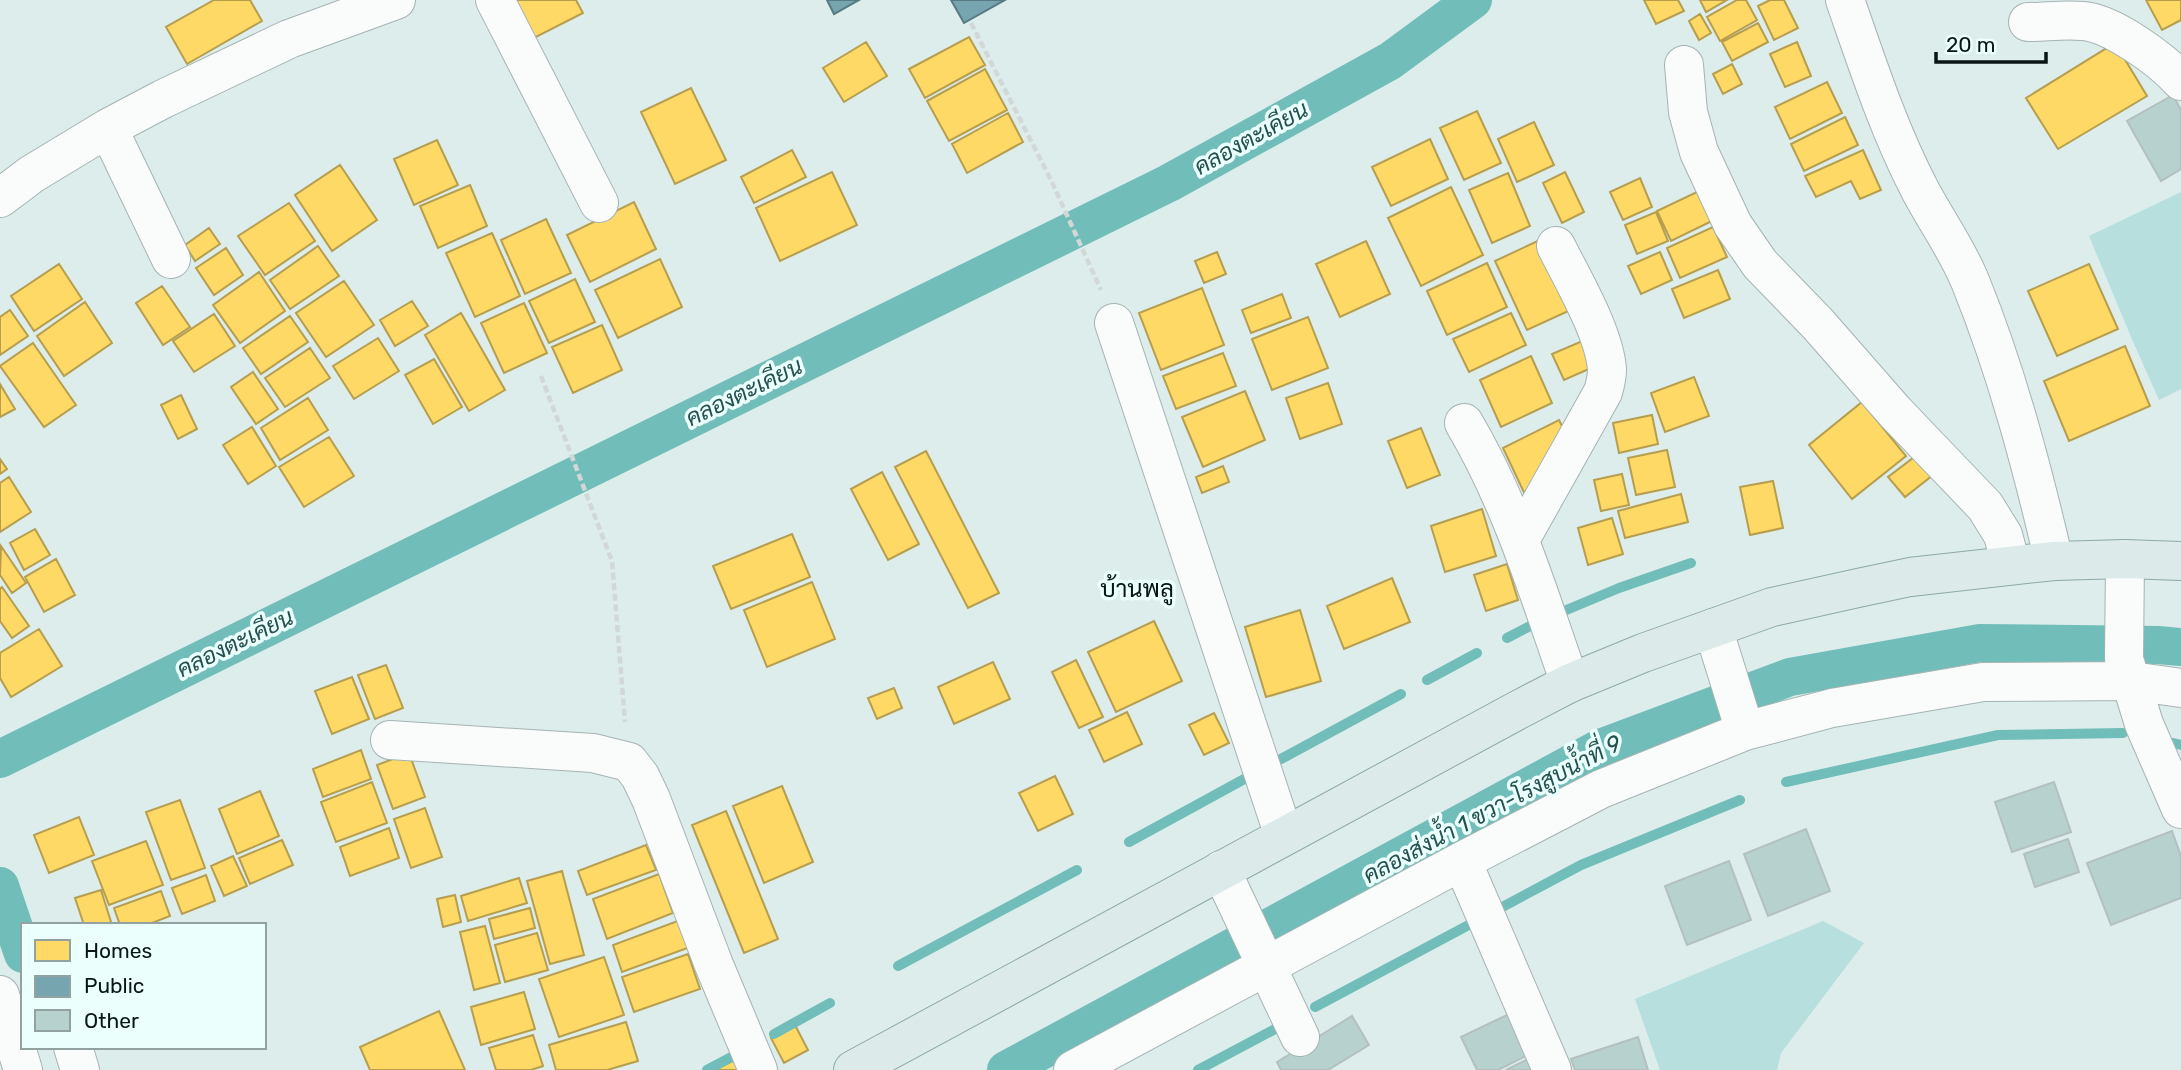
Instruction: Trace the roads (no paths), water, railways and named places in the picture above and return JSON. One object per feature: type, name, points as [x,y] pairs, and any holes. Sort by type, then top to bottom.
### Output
[{"type":"main road","points":[[853,1070],[1228,884],[1284,836],[1570,683],[1643,653],[1719,645],[1772,607],[1910,577],[2054,561],[2178,556]]},
{"type":"street","points":[[0,198],[32,174],[108,128],[163,99],[289,39],[396,0]]},
{"type":"street","points":[[495,0],[599,203]]},
{"type":"street","points":[[1845,0],[1891,126],[1918,188],[1970,279],[2032,468],[2054,561]]},
{"type":"street","points":[[2028,22],[2086,21],[2124,36],[2171,69],[2181,81]]},
{"type":"street","points":[[1684,65],[1688,112],[1699,152],[1733,225],[1760,264],[1985,506],[2003,535],[2011,565]]},
{"type":"street","points":[[108,128],[171,259]]},
{"type":"street","points":[[1520,540],[1603,392],[1607,373],[1604,353],[1592,322],[1556,246]]},
{"type":"street","points":[[1114,323],[1284,836]]},
{"type":"street","points":[[1464,423],[1480,450],[1520,540],[1570,683]]},
{"type":"street","points":[[2125,559],[2123,605],[2127,670],[2144,724],[2181,809]]},
{"type":"street","points":[[1719,645],[1741,719]]},
{"type":"street","points":[[1073,1070],[1264,959],[1466,869],[1601,789],[1741,719],[1832,708],[1983,682],[2127,670],[2181,688]]},
{"type":"street","points":[[390,740],[593,753],[629,762],[650,799],[758,1070]]},
{"type":"street","points":[[1466,869],[1552,1070]]},
{"type":"street","points":[[1228,884],[1300,1037]]},
{"type":"street","points":[[0,995],[23,1070]]},
{"type":"street","points":[[75,1049],[80,1070]]},
{"type":"waterway","name":"คลองตะเคียน","points":[[0,759],[1169,183],[1390,61],[1473,0]]},
{"type":"waterway","points":[[1564,611],[1691,563]]},
{"type":"waterway","points":[[1507,638],[1536,623]]},
{"type":"waterway","name":"คลองส่งน้ำ 1 ขวา-โรงสูบน้ำที่ 9","points":[[1006,1070],[1600,748],[1790,677],[1980,643],[2181,647]]},
{"type":"waterway","points":[[1427,680],[1477,653]]},
{"type":"waterway","points":[[1281,759],[1401,694]]},
{"type":"waterway","points":[[1786,782],[1998,735],[2123,733]]},
{"type":"waterway","points":[[2173,743],[2181,745]]},
{"type":"waterway","points":[[1129,842],[1248,777]]},
{"type":"waterway","points":[[1315,1007],[1581,865],[1740,800]]},
{"type":"waterway","points":[[898,966],[1077,870]]},
{"type":"waterway","points":[[0,886],[21,948]]},
{"type":"waterway","points":[[774,1034],[830,1003]]},
{"type":"waterway","points":[[1198,1070],[1277,1028]]},
{"type":"waterway","points":[[707,1070],[739,1053]]},
{"type":"district","name":"บ้านพลู","points":[[1137,589]]}]
